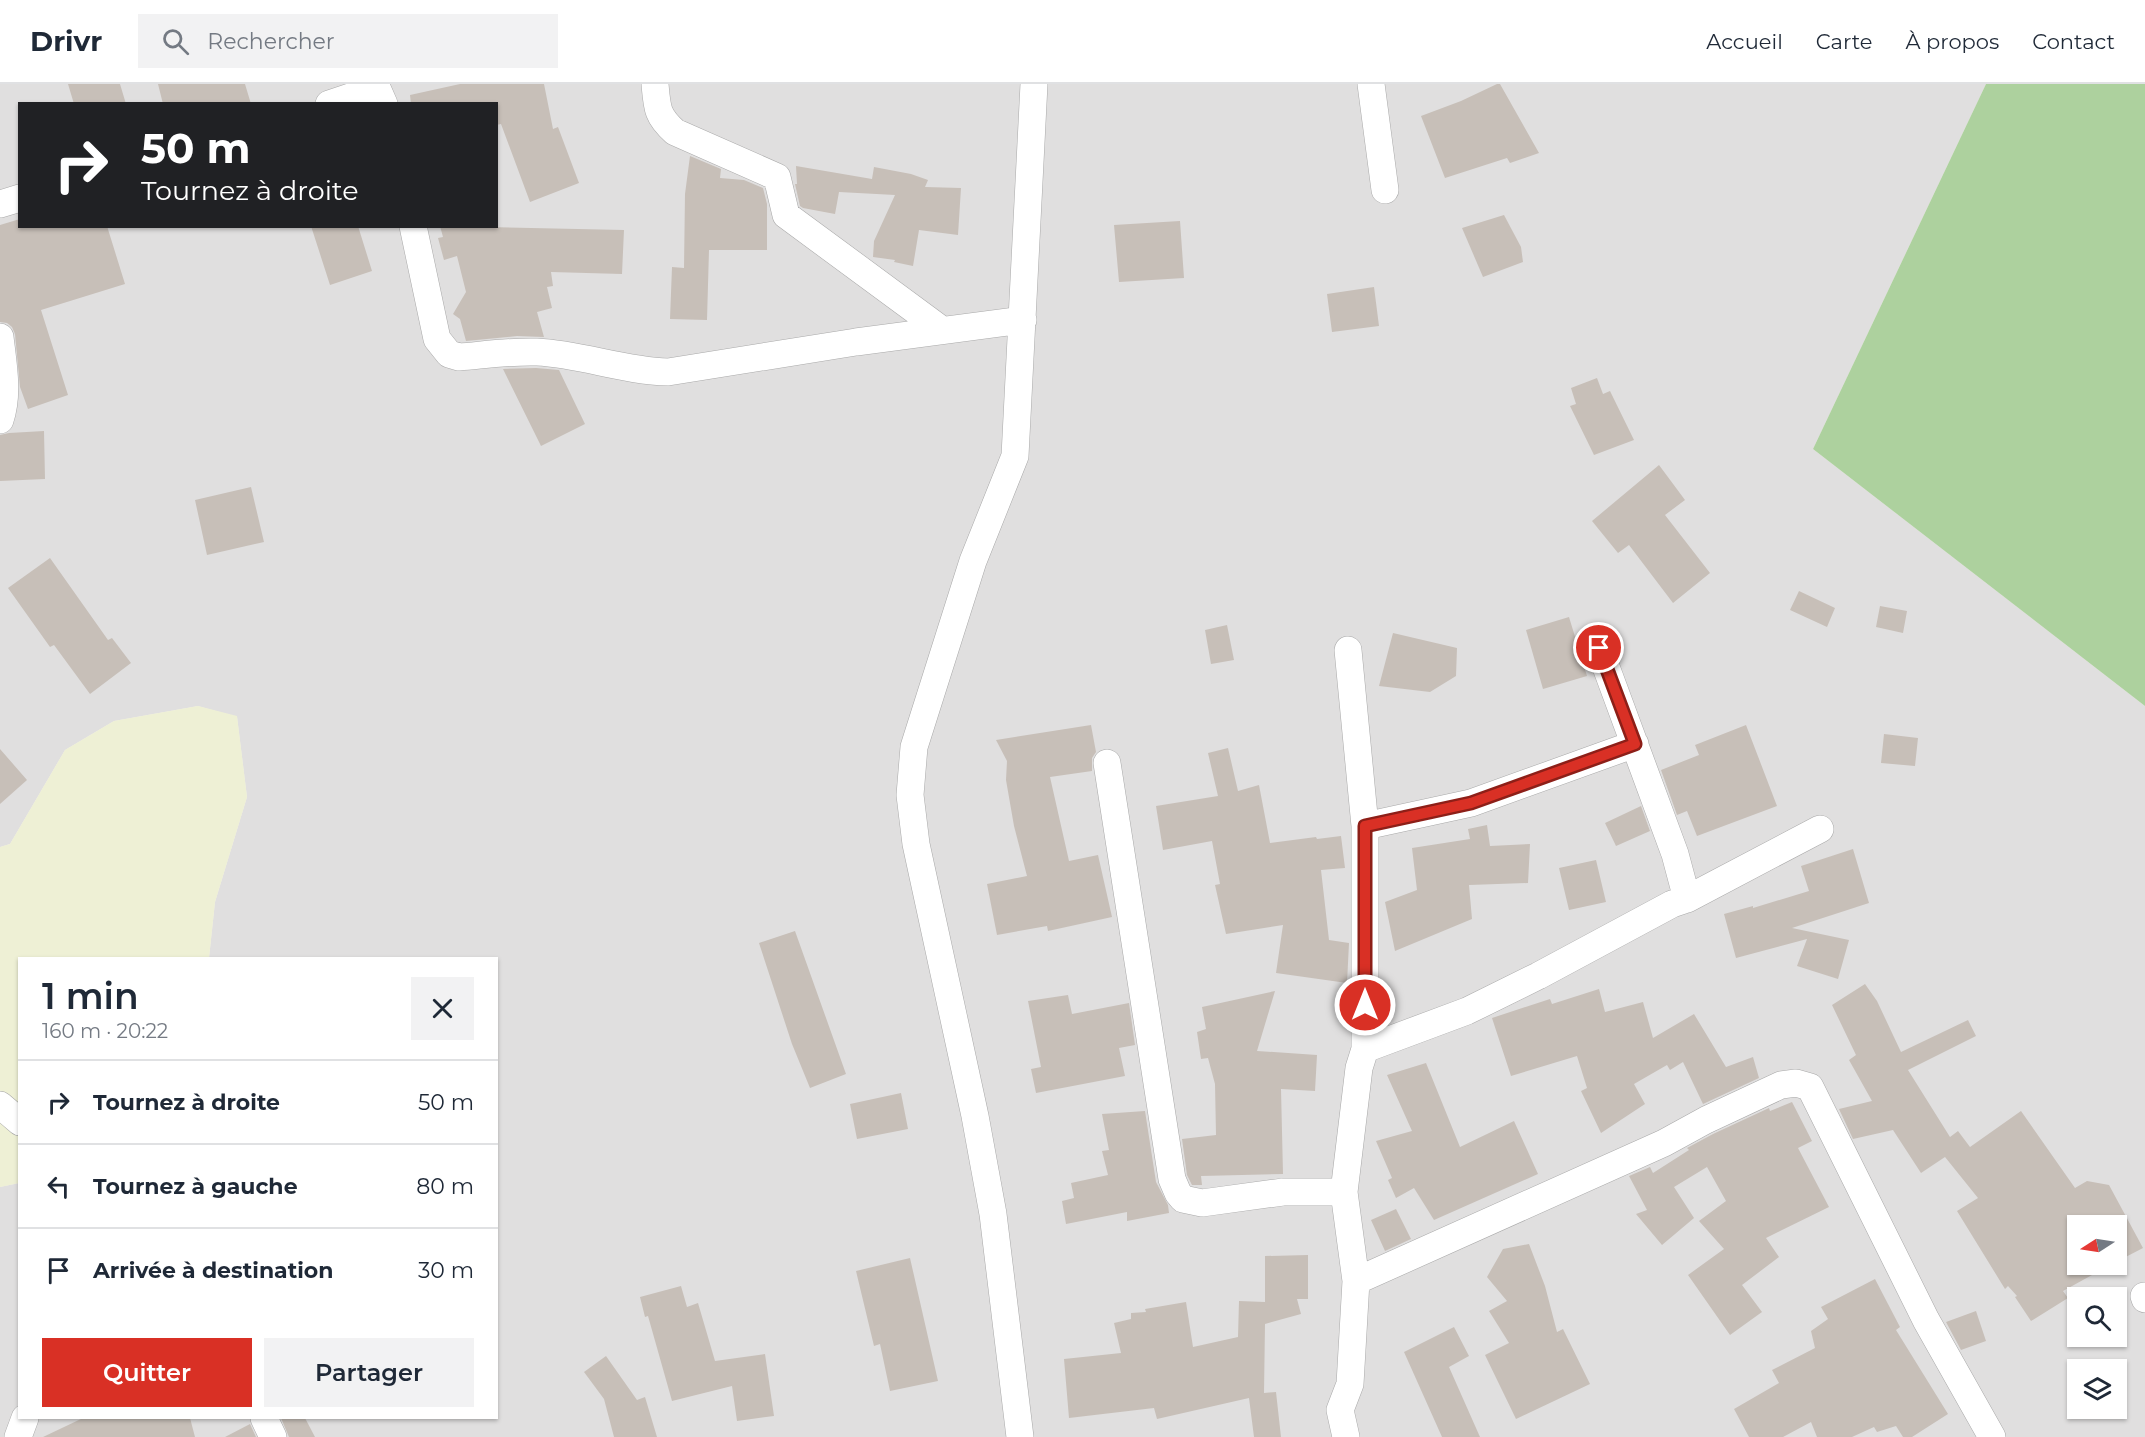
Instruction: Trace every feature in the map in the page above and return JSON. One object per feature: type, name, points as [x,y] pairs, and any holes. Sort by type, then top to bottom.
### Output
[{"type":"street","points":[[392,102],[394,84]]},
{"type":"street","points":[[655,84],[656,102],[662,120],[675,132],[777,177],[786,215],[942,330]]},
{"type":"street","points":[[1020,1437],[993,1214],[975,1116],[916,844],[910,795],[914,747],[973,561],[1015,456],[1034,84]]},
{"type":"street","points":[[1371,84],[1385,190]]},
{"type":"street","points":[[335,102],[377,88],[383,102]]},
{"type":"street","points":[[0,204],[18,199]]},
{"type":"street","points":[[413,228],[437,339],[449,354],[459,357],[536,352],[593,359],[649,372],[668,372],[856,342],[1023,320]]},
{"type":"street","points":[[0,337],[4,371],[4,410],[0,420]]},
{"type":"street","points":[[1599,648],[1675,854],[1687,899]]},
{"type":"street","points":[[1346,1437],[1340,1410],[1350,1384],[1356,1281],[1344,1192],[1359,1068],[1365,1049],[1365,826],[1348,650]]},
{"type":"street","points":[[1365,826],[1471,803],[1635,744]]},
{"type":"street","points":[[1107,763],[1172,1179],[1178,1193],[1183,1199],[1202,1203],[1283,1192],[1344,1192]]},
{"type":"street","points":[[1365,1049],[1467,1011],[1820,829]]},
{"type":"street","points":[[1356,1281],[1664,1143],[1706,1120],[1781,1085],[1796,1083],[1810,1087],[1926,1320],[1992,1437]]},
{"type":"street","points":[[0,1105],[18,1120]]},
{"type":"street","points":[[18,1437],[25,1419]]},
{"type":"street","points":[[264,1419],[273,1437]]},
{"type":"shaded area","points":[[0,84],[1986,84],[1813,449],[2145,706],[2145,1437],[0,1437],[0,1187],[18,1183],[18,1419],[498,1419],[498,957],[209,957],[215,902],[247,797],[237,717],[198,706],[114,721],[65,750],[10,844],[0,847]]},
{"type":"green space","points":[[1986,84],[2145,84],[2145,706],[1813,449]]},
{"type":"green space","points":[[198,706],[237,716],[247,797],[215,902],[209,957],[18,957],[18,1183],[0,1187],[0,847],[10,844],[65,750],[114,721]]},
{"type":"building","points":[[68,84],[120,84],[125,102],[73,102]]},
{"type":"building","points":[[158,84],[245,84],[250,102],[162,102]]},
{"type":"building","points":[[460,84],[544,84],[553,129],[558,127],[579,183],[530,202],[501,124],[498,125],[498,102],[411,102],[410,95]]},
{"type":"building","points":[[1500,84],[1539,153],[1510,163],[1507,158],[1445,178],[1421,116]]},
{"type":"building","points":[[690,156],[721,169],[720,178],[744,180],[763,188],[767,204],[767,250],[709,250],[707,320],[670,319],[672,267],[684,268],[685,194]]},
{"type":"building","points":[[796,166],[872,179],[874,167],[911,174],[928,180],[925,187],[961,188],[958,235],[919,230],[913,266],[894,262],[895,260],[873,257],[874,241],[895,195],[839,192],[835,214],[803,208],[800,206],[795,184],[797,184]]},
{"type":"building","points":[[1504,215],[1521,247],[1523,262],[1483,277],[1462,228]]},
{"type":"building","points":[[18,220],[18,228],[108,228],[125,284],[41,310],[68,395],[28,409],[20,387],[15,334],[7,323],[0,322],[0,225]]},
{"type":"building","points":[[1180,221],[1184,278],[1119,282],[1114,225]]},
{"type":"building","points":[[312,228],[359,228],[372,271],[330,285]]},
{"type":"building","points":[[441,228],[624,230],[622,274],[551,272],[553,286],[547,287],[552,308],[537,312],[544,337],[517,336],[466,341],[460,319],[453,314],[466,292],[457,256],[444,260],[438,238],[443,237]]},
{"type":"building","points":[[1374,287],[1379,326],[1332,332],[1327,294]]},
{"type":"building","points":[[503,369],[559,370],[585,424],[541,446]]},
{"type":"building","points":[[1597,378],[1603,394],[1610,391],[1634,440],[1594,455],[1570,406],[1576,404],[1571,388]]},
{"type":"building","points":[[44,431],[45,479],[0,481],[0,435]]},
{"type":"building","points":[[1659,465],[1685,500],[1665,515],[1710,573],[1673,603],[1629,545],[1618,553],[1592,521]]},
{"type":"building","points":[[251,487],[264,542],[207,555],[195,500]]},
{"type":"building","points":[[50,558],[108,640],[112,638],[131,663],[90,694],[54,645],[50,647],[8,588]]},
{"type":"building","points":[[1799,591],[1835,608],[1827,627],[1790,610]]},
{"type":"building","points":[[1880,606],[1907,611],[1903,633],[1876,627]]},
{"type":"building","points":[[1569,617],[1587,676],[1543,689],[1526,630]]},
{"type":"building","points":[[1227,625],[1234,660],[1211,664],[1205,630]]},
{"type":"building","points":[[1393,633],[1457,648],[1456,676],[1430,692],[1379,686]]},
{"type":"building","points":[[1091,725],[1096,752],[1092,758],[1092,771],[1050,777],[1069,861],[1098,855],[1112,917],[1048,931],[1047,926],[997,935],[987,884],[1027,876],[1014,826],[1006,780],[1007,761],[996,740]]},
{"type":"building","points":[[1746,725],[1777,806],[1697,836],[1687,811],[1677,815],[1661,770],[1699,755],[1695,745]]},
{"type":"building","points":[[1884,734],[1918,738],[1915,766],[1881,763]]},
{"type":"building","points":[[1228,748],[1238,791],[1259,785],[1270,843],[1341,836],[1345,868],[1321,870],[1329,940],[1349,943],[1347,983],[1276,973],[1283,925],[1226,934],[1215,885],[1220,884],[1212,841],[1163,850],[1156,806],[1218,796],[1208,753]]},
{"type":"building","points":[[0,749],[27,780],[0,804]]},
{"type":"building","points":[[1641,806],[1650,831],[1616,846],[1605,823]]},
{"type":"building","points":[[1487,825],[1490,846],[1530,844],[1528,883],[1469,885],[1472,919],[1395,951],[1385,902],[1417,890],[1412,848],[1470,839],[1468,829]]},
{"type":"building","points":[[1853,849],[1869,903],[1792,928],[1849,940],[1838,979],[1797,966],[1807,939],[1736,958],[1724,914],[1809,891],[1801,866]]},
{"type":"building","points":[[1596,860],[1606,902],[1569,910],[1559,868]]},
{"type":"building","points":[[795,931],[846,1074],[810,1088],[792,1044],[759,943]]},
{"type":"building","points":[[1865,984],[1877,1001],[1901,1052],[1968,1020],[1976,1036],[1908,1070],[1950,1137],[1958,1131],[1970,1147],[2021,1111],[2075,1188],[2087,1181],[2109,1185],[2125,1215],[2067,1215],[2067,1275],[2092,1275],[2067,1287],[2063,1291],[2067,1299],[2031,1321],[2015,1297],[2017,1296],[2008,1286],[2005,1289],[1957,1211],[1978,1198],[1945,1157],[1921,1173],[1893,1130],[1853,1139],[1839,1109],[1872,1101],[1849,1060],[1856,1055],[1832,1005]]},
{"type":"building","points":[[1599,989],[1605,1012],[1643,1002],[1653,1038],[1694,1014],[1726,1067],[1753,1057],[1759,1078],[1703,1104],[1683,1062],[1670,1070],[1667,1065],[1634,1084],[1645,1104],[1601,1133],[1581,1091],[1587,1088],[1577,1056],[1511,1076],[1492,1018],[1550,999],[1552,1004]]},
{"type":"building","points":[[1275,991],[1257,1051],[1317,1055],[1315,1091],[1281,1089],[1283,1174],[1201,1176],[1202,1185],[1192,1185],[1187,1175],[1182,1139],[1216,1135],[1215,1084],[1208,1058],[1201,1059],[1197,1032],[1206,1029],[1202,1007]]},
{"type":"building","points":[[1068,995],[1072,1014],[1129,1003],[1135,1045],[1119,1048],[1125,1076],[1036,1093],[1031,1069],[1041,1067],[1028,1001]]},
{"type":"building","points":[[1426,1063],[1460,1147],[1514,1121],[1538,1174],[1434,1220],[1414,1188],[1396,1198],[1388,1180],[1392,1178],[1376,1141],[1412,1131],[1387,1075]]},
{"type":"building","points":[[901,1093],[908,1129],[857,1139],[850,1104]]},
{"type":"building","points":[[1792,1102],[1812,1141],[1798,1148],[1829,1207],[1766,1238],[1779,1257],[1742,1285],[1762,1312],[1730,1335],[1688,1275],[1724,1249],[1699,1221],[1726,1201],[1707,1167],[1674,1187],[1694,1218],[1662,1245],[1636,1214],[1647,1210],[1629,1176],[1650,1167],[1653,1173],[1689,1150],[1687,1148],[1713,1134],[1769,1108],[1770,1111]]},
{"type":"building","points":[[1145,1111],[1156,1182],[1168,1205],[1169,1213],[1127,1221],[1127,1212],[1066,1224],[1062,1201],[1074,1198],[1071,1183],[1108,1175],[1102,1151],[1109,1150],[1102,1114]]},
{"type":"building","points":[[1396,1209],[1411,1239],[1385,1251],[1371,1220]]},
{"type":"building","points":[[2127,1218],[2143,1248],[2127,1256]]},
{"type":"building","points":[[1529,1244],[1545,1286],[1557,1332],[1563,1329],[1590,1384],[1516,1419],[1485,1355],[1509,1343],[1489,1311],[1507,1301],[1487,1277],[1503,1249]]},
{"type":"building","points":[[1308,1255],[1308,1299],[1297,1299],[1301,1314],[1265,1324],[1264,1393],[1276,1392],[1281,1437],[1254,1437],[1249,1398],[1157,1419],[1154,1408],[1069,1418],[1064,1359],[1121,1353],[1114,1323],[1131,1319],[1131,1313],[1146,1312],[1145,1309],[1186,1302],[1193,1347],[1238,1337],[1239,1301],[1265,1302],[1265,1256]]},
{"type":"building","points":[[910,1258],[938,1381],[890,1391],[880,1344],[874,1346],[856,1271]]},
{"type":"building","points":[[1875,1279],[1900,1327],[1896,1330],[1948,1414],[1912,1437],[1903,1437],[1896,1426],[1877,1432],[1874,1427],[1852,1437],[1817,1437],[1811,1422],[1783,1437],[1749,1437],[1734,1409],[1779,1383],[1772,1370],[1815,1348],[1811,1331],[1828,1319],[1821,1307]]},
{"type":"building","points":[[681,1286],[687,1307],[698,1303],[715,1361],[765,1354],[774,1416],[737,1421],[732,1386],[672,1401],[648,1316],[645,1317],[640,1297]]},
{"type":"building","points":[[1976,1311],[1986,1341],[1961,1350],[1946,1322]]},
{"type":"building","points":[[1454,1327],[1469,1356],[1449,1367],[1480,1437],[1442,1437],[1404,1352]]},
{"type":"building","points":[[606,1356],[637,1400],[645,1397],[657,1437],[614,1437],[604,1399],[584,1372]]},
{"type":"building","points":[[81,1419],[190,1419],[195,1437],[43,1437]]},
{"type":"building","points":[[281,1419],[306,1419],[315,1437],[289,1437]]},
{"type":"building","points":[[250,1424],[256,1437],[225,1437]]},
{"type":"route","points":[[1365,1005],[1365,826],[1471,803],[1635,744],[1599,648]]}]
